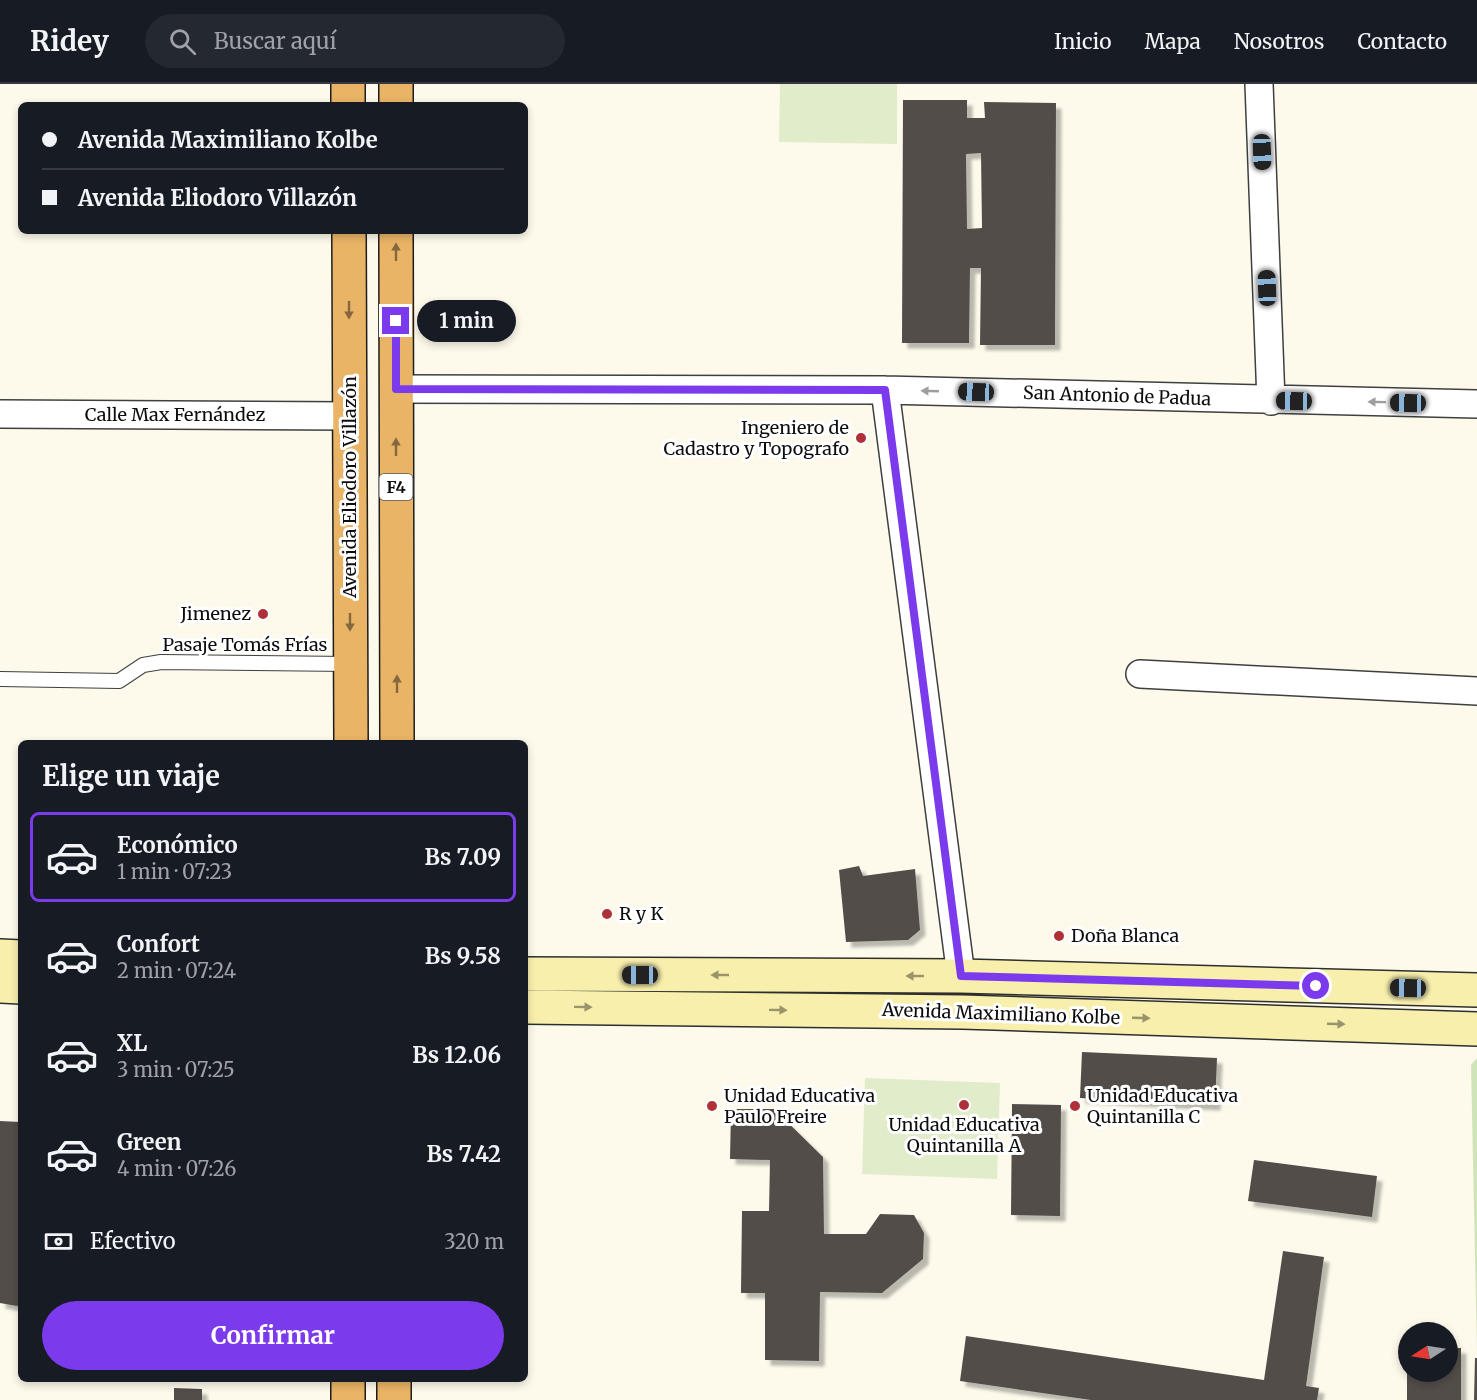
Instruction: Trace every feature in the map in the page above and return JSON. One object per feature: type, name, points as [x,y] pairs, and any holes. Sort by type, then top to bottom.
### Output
[{"type":"highway","points":[[348,84],[348,102]]},
{"type":"highway","points":[[396,84],[396,102]]},
{"type":"highway","name":"Avenida Eliodoro Villazón","points":[[349,234],[351,740]]},
{"type":"highway","name":"F4","points":[[396,234],[397,740]]},
{"type":"highway","points":[[348,1382],[348,1400]]},
{"type":"highway","points":[[394,1382],[394,1400]]},
{"type":"main road","points":[[0,956],[18,957]]},
{"type":"main road","name":"Avenida Maximiliano Kolbe","points":[[528,974],[961,976],[1477,990]]},
{"type":"main road","points":[[0,986],[18,987]]},
{"type":"main road","name":"Avenida Maximiliano Kolbe","points":[[528,1007],[962,1012],[1477,1029]]},
{"type":"street","points":[[1259,84],[1271,400]]},
{"type":"street","name":"San Antonio de Padua","points":[[396,389],[885,390],[1477,404]]},
{"type":"street","points":[[885,390],[961,976]]},
{"type":"street","name":"Calle Max Fernández","points":[[0,414],[349,416]]},
{"type":"street","points":[[1140,674],[1477,691]]},
{"type":"lane","name":"Pasaje Tomás Frías","points":[[0,679],[119,681],[144,665],[161,662],[350,664]]},
{"type":"green space","points":[[780,84],[897,84],[897,144],[779,142]]},
{"type":"green space","points":[[1477,1058],[1477,1352],[1471,1065]]},
{"type":"green space","points":[[865,1078],[1000,1083],[997,1179],[862,1174]]},
{"type":"building","points":[[903,100],[967,100],[967,118],[985,118],[984,102],[1056,103],[1055,345],[980,345],[981,268],[970,268],[969,343],[902,343]],"holes":[[[981,153],[982,228],[967,229],[966,154]]]},
{"type":"building","points":[[859,866],[863,876],[915,869],[920,930],[908,940],[846,942],[839,870]]},
{"type":"building","points":[[1082,1052],[1217,1058],[1215,1105],[1080,1098]]},
{"type":"building","points":[[1012,1104],[1061,1105],[1060,1216],[1011,1215]]},
{"type":"building","points":[[731,1109],[774,1109],[823,1157],[824,1234],[866,1234],[880,1214],[914,1215],[924,1233],[923,1259],[882,1293],[820,1292],[819,1361],[765,1360],[765,1293],[741,1293],[742,1211],[769,1211],[770,1160],[730,1159]]},
{"type":"building","points":[[0,1121],[18,1122],[18,1305],[0,1303]]},
{"type":"building","points":[[1254,1160],[1377,1176],[1372,1217],[1248,1201]]},
{"type":"building","points":[[1283,1251],[1324,1257],[1306,1386],[1319,1388],[1317,1400],[1091,1400],[960,1381],[966,1336],[1264,1380]]},
{"type":"building","points":[[1458,1348],[1461,1348],[1461,1400],[1407,1400],[1407,1382],[1458,1382]]},
{"type":"building","points":[[1475,1358],[1477,1358],[1477,1400],[1474,1400]]},
{"type":"building","points":[[174,1388],[202,1389],[202,1400],[174,1400]]},
{"type":"place","name":"Ingeniero de Cadastro y Topografo","points":[[861,438]]},
{"type":"place","name":"Jimenez","points":[[263,614]]},
{"type":"place","name":"R y K","points":[[607,914]]},
{"type":"place","name":"Doña Blanca","points":[[1059,936]]},
{"type":"place","name":"Unidad Educativa Quintanilla A","points":[[964,1105]]},
{"type":"place","name":"Unidad Educativa Paulo Freire","points":[[712,1106]]},
{"type":"place","name":"Unidad Educativa Quintanilla C","points":[[1075,1106]]},
{"type":"route","points":[[396,321],[396,389],[885,390],[961,976],[1316,986]]}]
